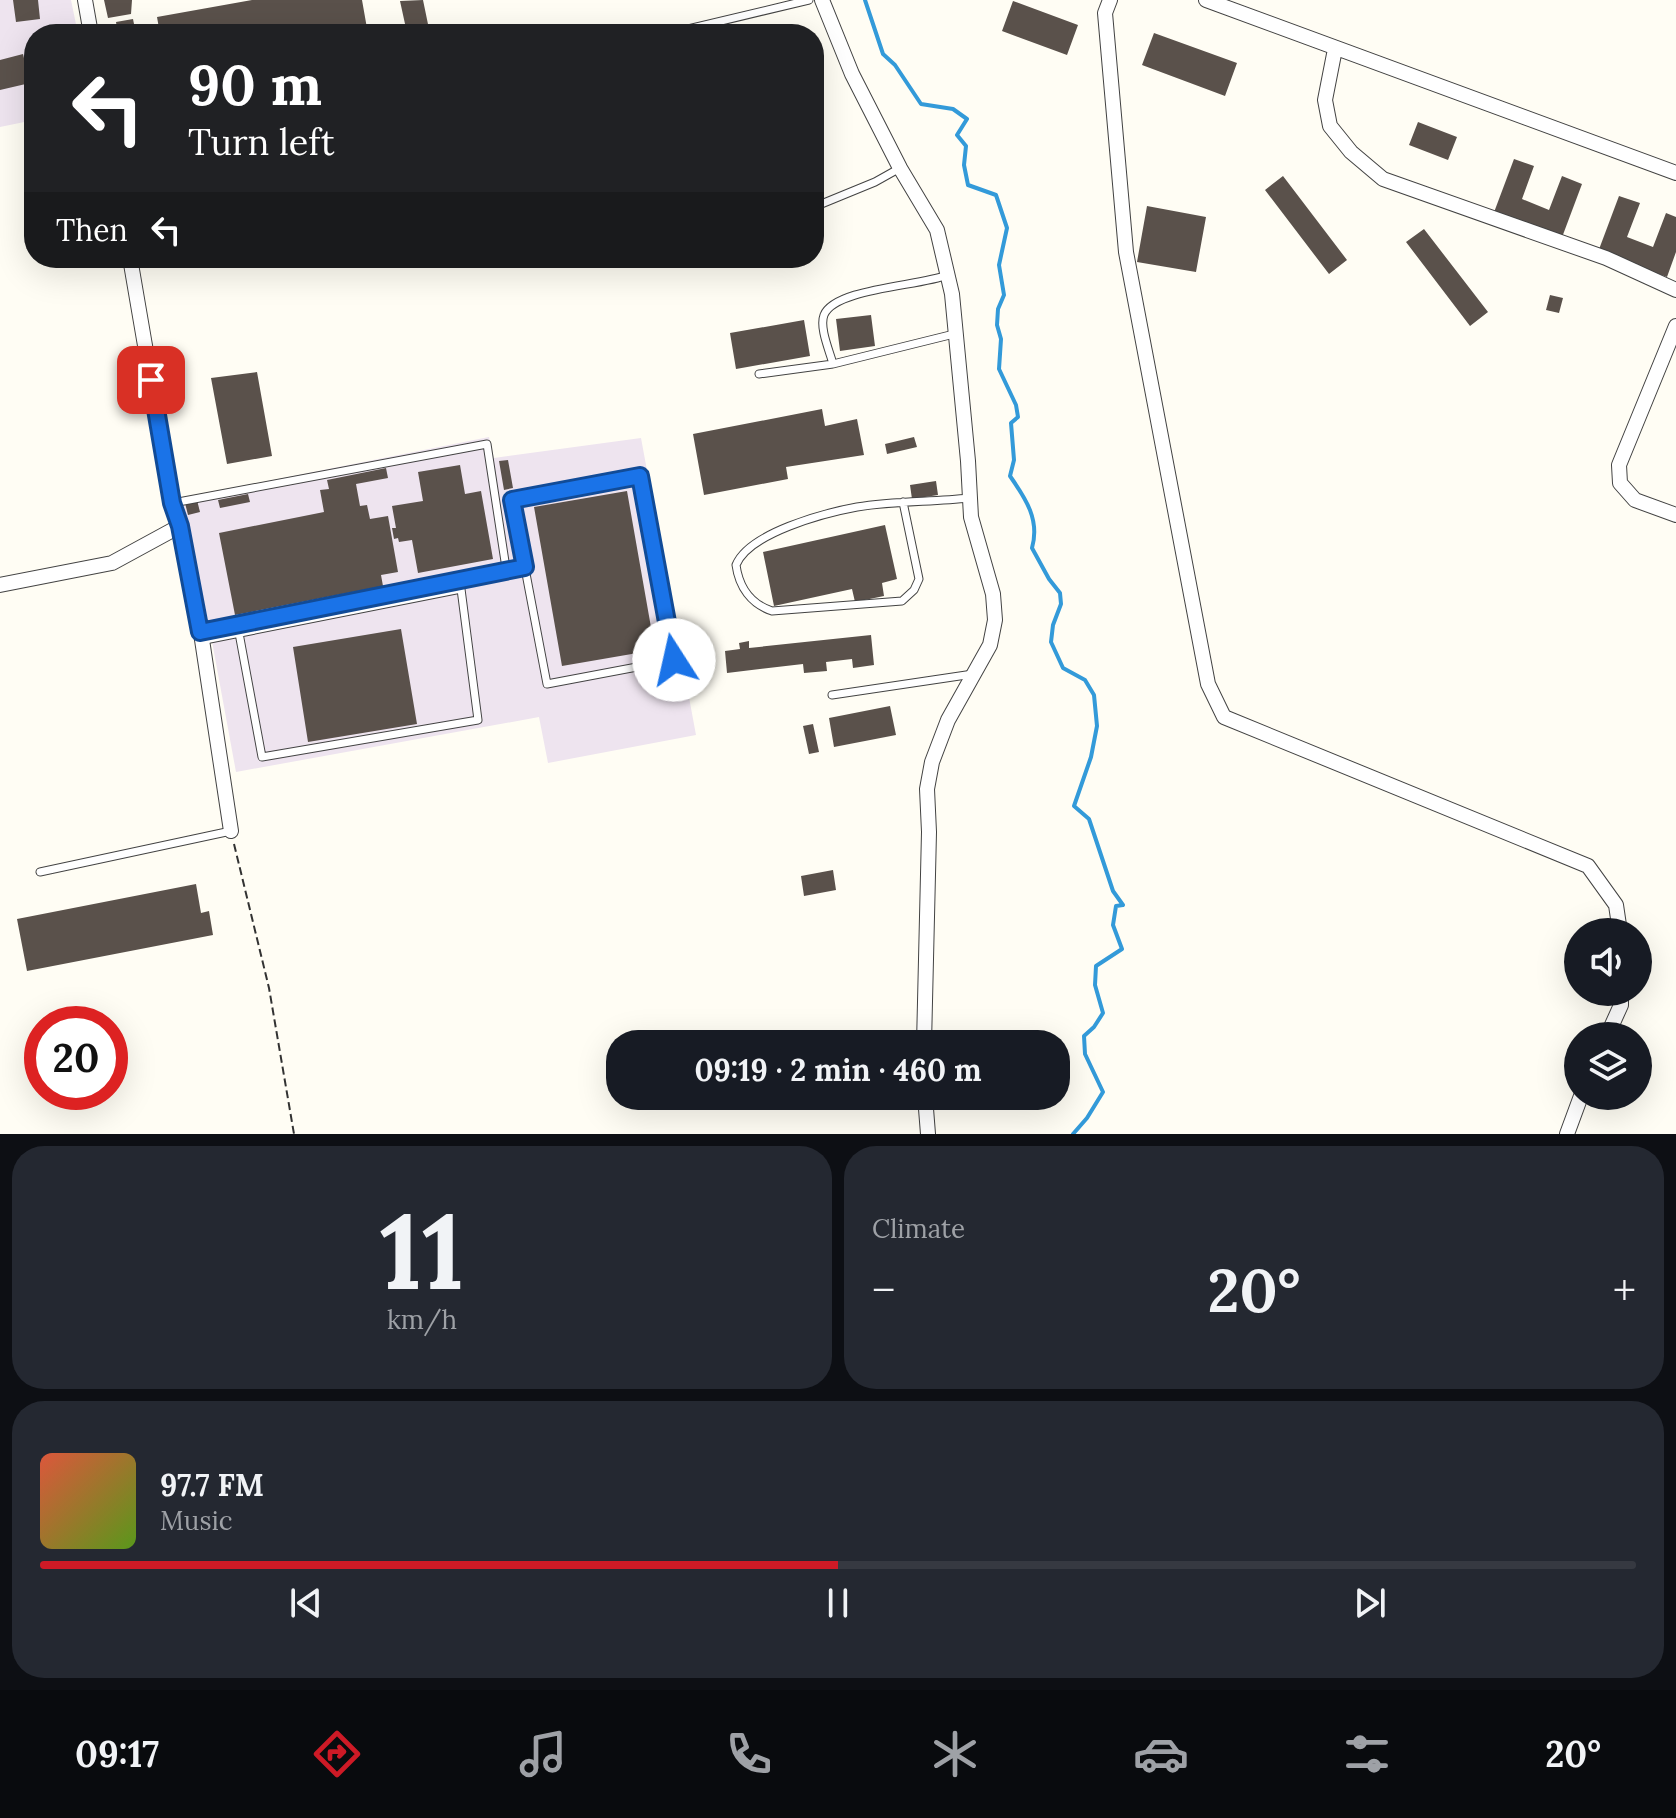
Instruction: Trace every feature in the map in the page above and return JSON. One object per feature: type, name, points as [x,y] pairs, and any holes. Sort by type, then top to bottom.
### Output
[{"type":"street","points":[[85,0],[89,24]]},
{"type":"street","points":[[822,0],[852,74],[900,168],[937,230],[949,274],[971,517],[993,594],[995,620],[990,645],[948,720],[932,762],[927,789],[929,832],[924,1030]]},
{"type":"street","points":[[1110,0],[1105,13],[1126,252],[1208,684],[1224,717],[1588,866],[1616,905],[1618,918]]},
{"type":"street","points":[[1206,0],[1676,173]]},
{"type":"street","points":[[1335,49],[1325,100],[1330,126],[1351,152],[1383,179],[1606,258],[1676,290]]},
{"type":"street","points":[[132,268],[172,503],[180,526],[200,631],[231,831]]},
{"type":"street","points":[[1676,326],[1619,465],[1620,483],[1635,500],[1676,515]]},
{"type":"street","points":[[0,585],[112,563],[180,526]]},
{"type":"street","points":[[926,1110],[928,1134]]},
{"type":"street","points":[[1567,1134],[1576,1110]]},
{"type":"lane","points":[[709,24],[809,0]]},
{"type":"lane","points":[[824,203],[900,168]]},
{"type":"lane","points":[[833,364],[822,320],[824,312],[855,295],[923,283],[949,274]]},
{"type":"lane","points":[[759,374],[833,364],[954,334]]},
{"type":"lane","points":[[172,503],[487,444],[506,568],[209,626],[200,631]]},
{"type":"lane","points":[[640,476],[674,660],[547,684],[525,567],[512,500],[640,476]]},
{"type":"lane","points":[[903,502],[919,579],[914,590],[902,601],[772,611],[757,606],[745,591],[736,565],[740,555],[768,535],[854,508],[903,502],[969,498]]},
{"type":"lane","points":[[200,631],[525,567]]},
{"type":"lane","points":[[200,631],[239,633],[461,589],[478,720],[262,757],[239,633]]},
{"type":"lane","points":[[832,695],[975,674]]},
{"type":"lane","points":[[40,872],[231,831]]},
{"type":"path","points":[[231,831],[269,988],[294,1134]]},
{"type":"shaded area","points":[[0,0],[71,0],[76,24],[24,24],[24,122],[0,127]]},
{"type":"shaded area","points":[[489,437],[494,458],[641,438],[696,735],[548,763],[539,717],[236,772],[182,498]]},
{"type":"building","points":[[13,0],[38,0],[40,19],[16,22]]},
{"type":"building","points":[[104,0],[132,0],[131,14],[108,18]]},
{"type":"building","points":[[252,0],[362,0],[366,24],[158,24],[157,17]]},
{"type":"building","points":[[423,0],[428,24],[405,24],[400,1]]},
{"type":"building","points":[[1013,1],[1078,25],[1067,55],[1002,31]]},
{"type":"building","points":[[133,19],[134,24],[116,24]]},
{"type":"building","points":[[1154,33],[1237,63],[1225,96],[1142,65]]},
{"type":"building","points":[[23,54],[24,84],[0,90],[0,60]]},
{"type":"building","points":[[1418,122],[1457,137],[1448,160],[1409,145]]},
{"type":"building","points":[[1514,159],[1534,166],[1522,199],[1549,210],[1562,176],[1582,184],[1561,240],[1493,215]]},
{"type":"building","points":[[1283,176],[1347,260],[1329,274],[1265,190]]},
{"type":"building","points":[[1619,196],[1640,203],[1627,237],[1653,247],[1666,213],[1676,217],[1676,252],[1667,277],[1598,252]]},
{"type":"building","points":[[1147,206],[1206,217],[1196,272],[1137,262]]},
{"type":"building","points":[[1424,229],[1488,312],[1470,326],[1406,242]]},
{"type":"building","points":[[1550,295],[1563,298],[1559,313],[1546,310]]},
{"type":"building","points":[[871,315],[875,346],[840,351],[836,319]]},
{"type":"building","points":[[804,320],[810,356],[736,369],[730,333]]},
{"type":"building","points":[[257,372],[272,456],[227,464],[211,378]]},
{"type":"building","points":[[822,409],[825,426],[857,419],[864,455],[786,467],[788,479],[704,495],[693,434]]},
{"type":"building","points":[[914,437],[917,447],[887,454],[885,444]]},
{"type":"building","points":[[508,460],[513,488],[504,490],[499,461]]},
{"type":"building","points":[[460,465],[465,494],[481,491],[493,559],[418,573],[412,540],[399,542],[398,538],[394,539],[392,528],[396,528],[392,506],[423,501],[418,472]]},
{"type":"building","points":[[386,468],[388,478],[356,484],[360,506],[367,505],[370,519],[388,516],[398,572],[381,575],[383,586],[235,615],[219,533],[324,512],[320,490],[329,489],[327,480]]},
{"type":"building","points":[[936,481],[938,495],[912,499],[910,485]]},
{"type":"building","points":[[627,491],[655,650],[562,666],[534,507]]},
{"type":"building","points":[[248,494],[250,502],[220,508],[218,500]]},
{"type":"building","points":[[197,500],[200,512],[188,515],[185,503]]},
{"type":"building","points":[[885,525],[897,579],[882,583],[884,596],[855,602],[852,589],[774,606],[763,552]]},
{"type":"building","points":[[401,629],[417,724],[308,742],[293,647]]},
{"type":"building","points":[[871,635],[874,665],[853,668],[852,659],[826,662],[827,671],[804,673],[803,664],[727,673],[725,651],[740,649],[739,643],[749,641],[749,648]]},
{"type":"building","points":[[890,706],[896,735],[834,747],[829,718]]},
{"type":"building","points":[[813,724],[819,752],[809,754],[803,726]]},
{"type":"building","points":[[833,870],[836,890],[804,896],[801,876]]},
{"type":"building","points":[[196,884],[201,913],[209,911],[213,935],[27,971],[17,919]]},
{"type":"waterway","points":[[865,0],[883,54],[895,65],[921,104],[953,109],[967,119],[957,135],[966,146],[964,165],[968,185],[996,195],[1007,228],[999,265],[1004,295],[998,309],[997,325],[1001,339],[999,369],[1016,405],[1018,417],[1011,423],[1014,460],[1010,476],[1033,519],[1032,548],[1060,593],[1061,604],[1051,642],[1063,668],[1085,680],[1094,695],[1097,726],[1091,757],[1074,806],[1089,819],[1113,891],[1123,905],[1116,906],[1113,925],[1122,949],[1096,966],[1095,985],[1103,1013],[1084,1036],[1085,1054],[1103,1092],[1073,1134]]},
{"type":"route","points":[[151,380],[172,503],[180,526],[200,632],[525,567],[512,500],[640,476],[674,660]]}]
